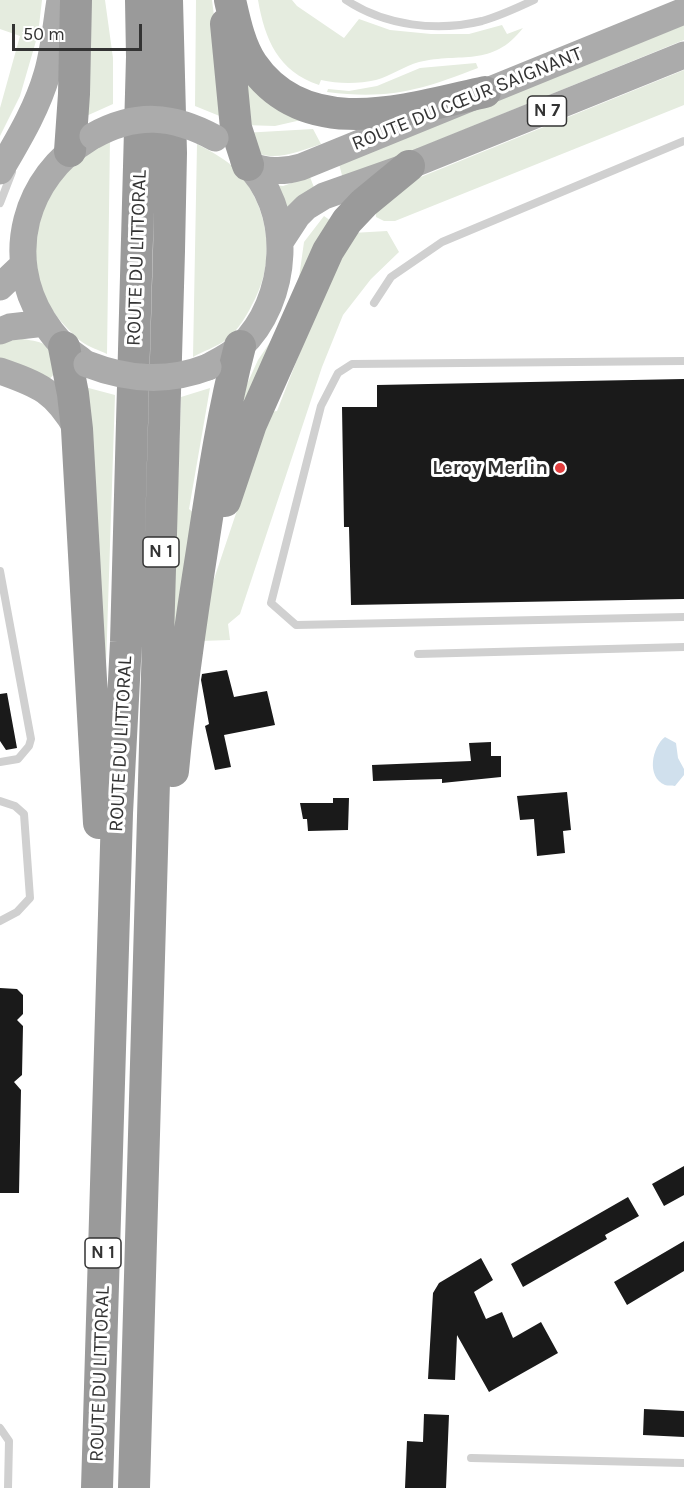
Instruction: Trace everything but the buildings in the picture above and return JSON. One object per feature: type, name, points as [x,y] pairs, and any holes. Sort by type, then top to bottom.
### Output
[{"type":"highway","points":[[76,0],[81,143]]},
{"type":"highway","name":"ROUTE DU LITTORAL","points":[[97,1488],[110,1028],[130,505],[142,57],[141,0]]},
{"type":"highway","name":"ROUTE DU LITTORAL","points":[[134,1488],[171,164],[167,0]]},
{"type":"highway","points":[[224,0],[236,128],[248,165]]},
{"type":"highway","points":[[230,0],[242,43],[252,64],[271,85],[305,107],[317,111],[357,114],[420,107],[485,92]]},
{"type":"highway","points":[[195,596],[251,424],[321,265],[347,221],[364,203],[410,166]]},
{"type":"highway","points":[[146,1043],[181,686],[213,475],[240,346]]},
{"type":"highway","points":[[76,356],[77,429],[110,1028]]},
{"type":"main road","points":[[0,171],[42,90],[53,50],[60,0]]},
{"type":"main road","name":"ROUTE DU CŒUR SAIGNANT","points":[[248,165],[266,171],[292,170],[684,11]]},
{"type":"main road","name":"ROUTE DU CŒUR SAIGNANT","points":[[280,242],[297,216],[314,202],[347,187],[410,166],[684,54]]},
{"type":"main road","points":[[160,119],[188,125],[215,138],[248,165],[270,202],[278,227],[279,271],[270,302],[240,346],[208,367],[171,378],[143,379],[115,374],[76,356],[45,323],[30,294],[22,265],[25,228],[36,195],[57,165],[81,143],[117,124],[160,119]]},
{"type":"main road","points":[[0,287],[22,265]]},
{"type":"main road","points":[[0,331],[10,327],[45,323]]},
{"type":"main road","points":[[0,371],[38,386],[51,394],[77,429]]},
{"type":"lane","points":[[346,0],[378,17],[431,26],[481,21],[534,0]]},
{"type":"lane","points":[[0,203],[31,127],[42,90]]},
{"type":"lane","points":[[374,303],[391,277],[442,242],[684,141]]},
{"type":"lane","points":[[684,361],[352,364],[338,374],[321,406],[271,603],[296,625],[684,617]]},
{"type":"lane","points":[[0,571],[31,739],[29,746],[18,759],[0,762]]},
{"type":"lane","points":[[418,654],[684,647]]},
{"type":"lane","points":[[0,801],[15,806],[24,814],[30,898],[17,912],[0,921]]},
{"type":"lane","points":[[0,1428],[9,1441],[8,1488]]},
{"type":"lane","points":[[471,1458],[684,1463]]},
{"type":"shaded area","points":[[0,0],[42,0],[38,34],[20,96],[0,136],[0,108],[20,36],[0,29]]},
{"type":"shaded area","points":[[89,0],[105,0],[113,58],[113,104],[84,117]]},
{"type":"shaded area","points":[[196,0],[212,0],[227,119],[195,106]]},
{"type":"shaded area","points":[[258,0],[292,0],[297,6],[344,38],[359,19],[390,30],[431,34],[469,34],[502,25],[507,34],[523,28],[511,41],[488,54],[419,62],[382,78],[369,81],[341,83],[321,80],[319,85],[293,71],[276,52],[265,28]]},
{"type":"shaded area","points":[[684,25],[684,40],[343,179],[339,164]]},
{"type":"shaded area","points":[[241,62],[310,118],[275,126],[243,125]]},
{"type":"shaded area","points":[[476,63],[478,68],[404,91],[369,95],[327,92],[328,89],[349,91],[377,86],[420,68]]},
{"type":"shaded area","points":[[684,70],[684,105],[395,221],[384,221],[376,217],[375,206],[401,185]]},
{"type":"shaded area","points":[[313,129],[321,144],[278,156],[261,154],[254,150],[243,133]]},
{"type":"shaded area","points":[[110,138],[107,354],[82,342],[56,316],[39,283],[36,244],[45,205],[57,182],[74,163]]},
{"type":"shaded area","points":[[197,144],[230,164],[249,187],[262,217],[267,250],[262,283],[243,321],[226,340],[193,357]]},
{"type":"shaded area","points":[[310,177],[315,190],[289,209],[284,208],[274,185],[283,186]]},
{"type":"shaded area","points":[[324,216],[338,226],[237,446],[242,384],[247,384],[258,360],[279,329],[298,285],[304,242]]},
{"type":"shaded area","points":[[387,231],[399,252],[371,279],[343,315],[322,367],[240,614],[228,624],[230,640],[200,641],[211,588],[270,412],[277,411],[334,265],[352,233]]},
{"type":"shaded area","points":[[22,339],[47,346],[63,364],[46,383],[0,366],[0,344]]},
{"type":"shaded area","points":[[81,386],[115,395],[106,665]]},
{"type":"shaded area","points":[[210,388],[189,509],[194,513],[172,647],[181,397]]},
{"type":"water","points":[[665,737],[676,743],[678,758],[684,769],[684,775],[675,786],[665,785],[659,781],[653,769],[654,754]]},
{"type":"place","name":"Leroy Merlin","points":[[560,468]]}]
